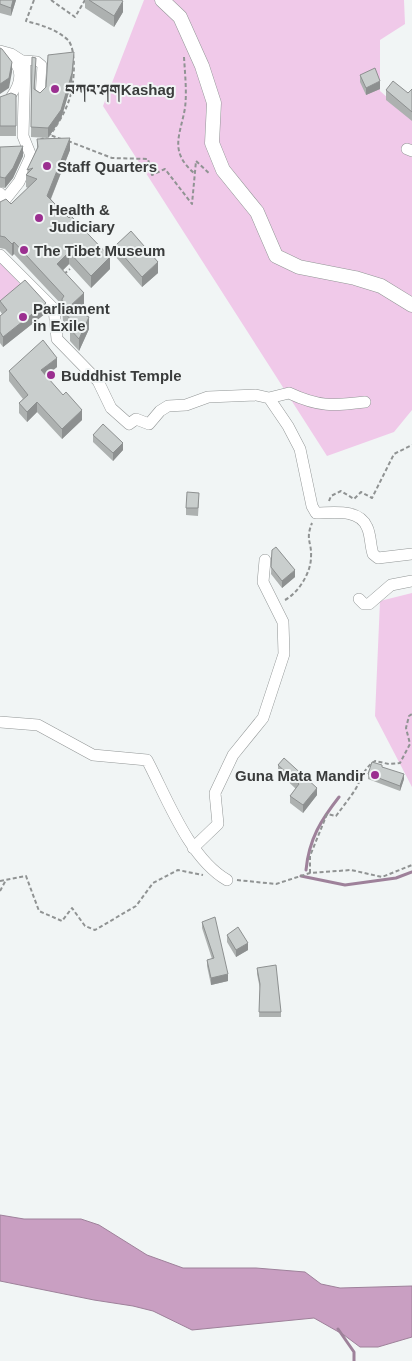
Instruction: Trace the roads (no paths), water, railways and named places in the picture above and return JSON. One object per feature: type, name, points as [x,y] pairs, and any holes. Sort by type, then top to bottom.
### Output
[{"type":"street","points":[[162,0],[180,17],[202,66],[214,103],[212,143],[223,170],[256,212],[276,256],[299,267],[356,278],[381,286],[412,306]]},
{"type":"street","points":[[0,52],[11,54],[25,63],[23,136],[24,150],[31,156],[19,182],[1,197]]},
{"type":"street","points":[[0,52],[12,59],[19,73],[17,88],[11,96],[1,101]]},
{"type":"street","points":[[18,59],[37,62],[42,65],[40,96]]},
{"type":"street","points":[[11,96],[24,102]]},
{"type":"street","points":[[0,255],[54,309],[57,340],[98,380],[111,408],[128,424],[136,419],[148,424],[160,411],[168,406],[186,405],[208,397],[256,395],[269,398],[289,393],[310,403],[338,405],[365,402]]},
{"type":"street","points":[[269,398],[288,426],[300,449],[312,506],[316,513],[346,512],[366,524],[373,554],[378,558],[412,554]]},
{"type":"street","points":[[193,848],[218,824],[215,793],[233,754],[263,718],[284,654],[283,622],[263,582],[265,560]]},
{"type":"street","points":[[359,599],[364,604],[369,604],[391,585],[412,581]]},
{"type":"street","points":[[0,722],[38,725],[93,755],[147,760],[193,848],[219,875],[228,880]]},
{"type":"waterway","points":[[306,870],[313,839],[339,797]]},
{"type":"waterway","points":[[301,876],[345,885],[396,878],[412,872]]},
{"type":"waterway","points":[[338,1329],[354,1352],[354,1361]]},
{"type":"place","name":"བཀའ་ཤགKashag","points":[[55,89]]},
{"type":"place","name":"Staff Quarters","points":[[47,166]]},
{"type":"place","name":"Health & Judiciary","points":[[39,218]]},
{"type":"place","name":"The Tibet Museum","points":[[24,250]]},
{"type":"place","name":"Parliament in Exile","points":[[23,317]]},
{"type":"place","name":"Buddhist Temple","points":[[51,375]]},
{"type":"place","name":"Guna Mata Mandir","points":[[375,775]]}]
